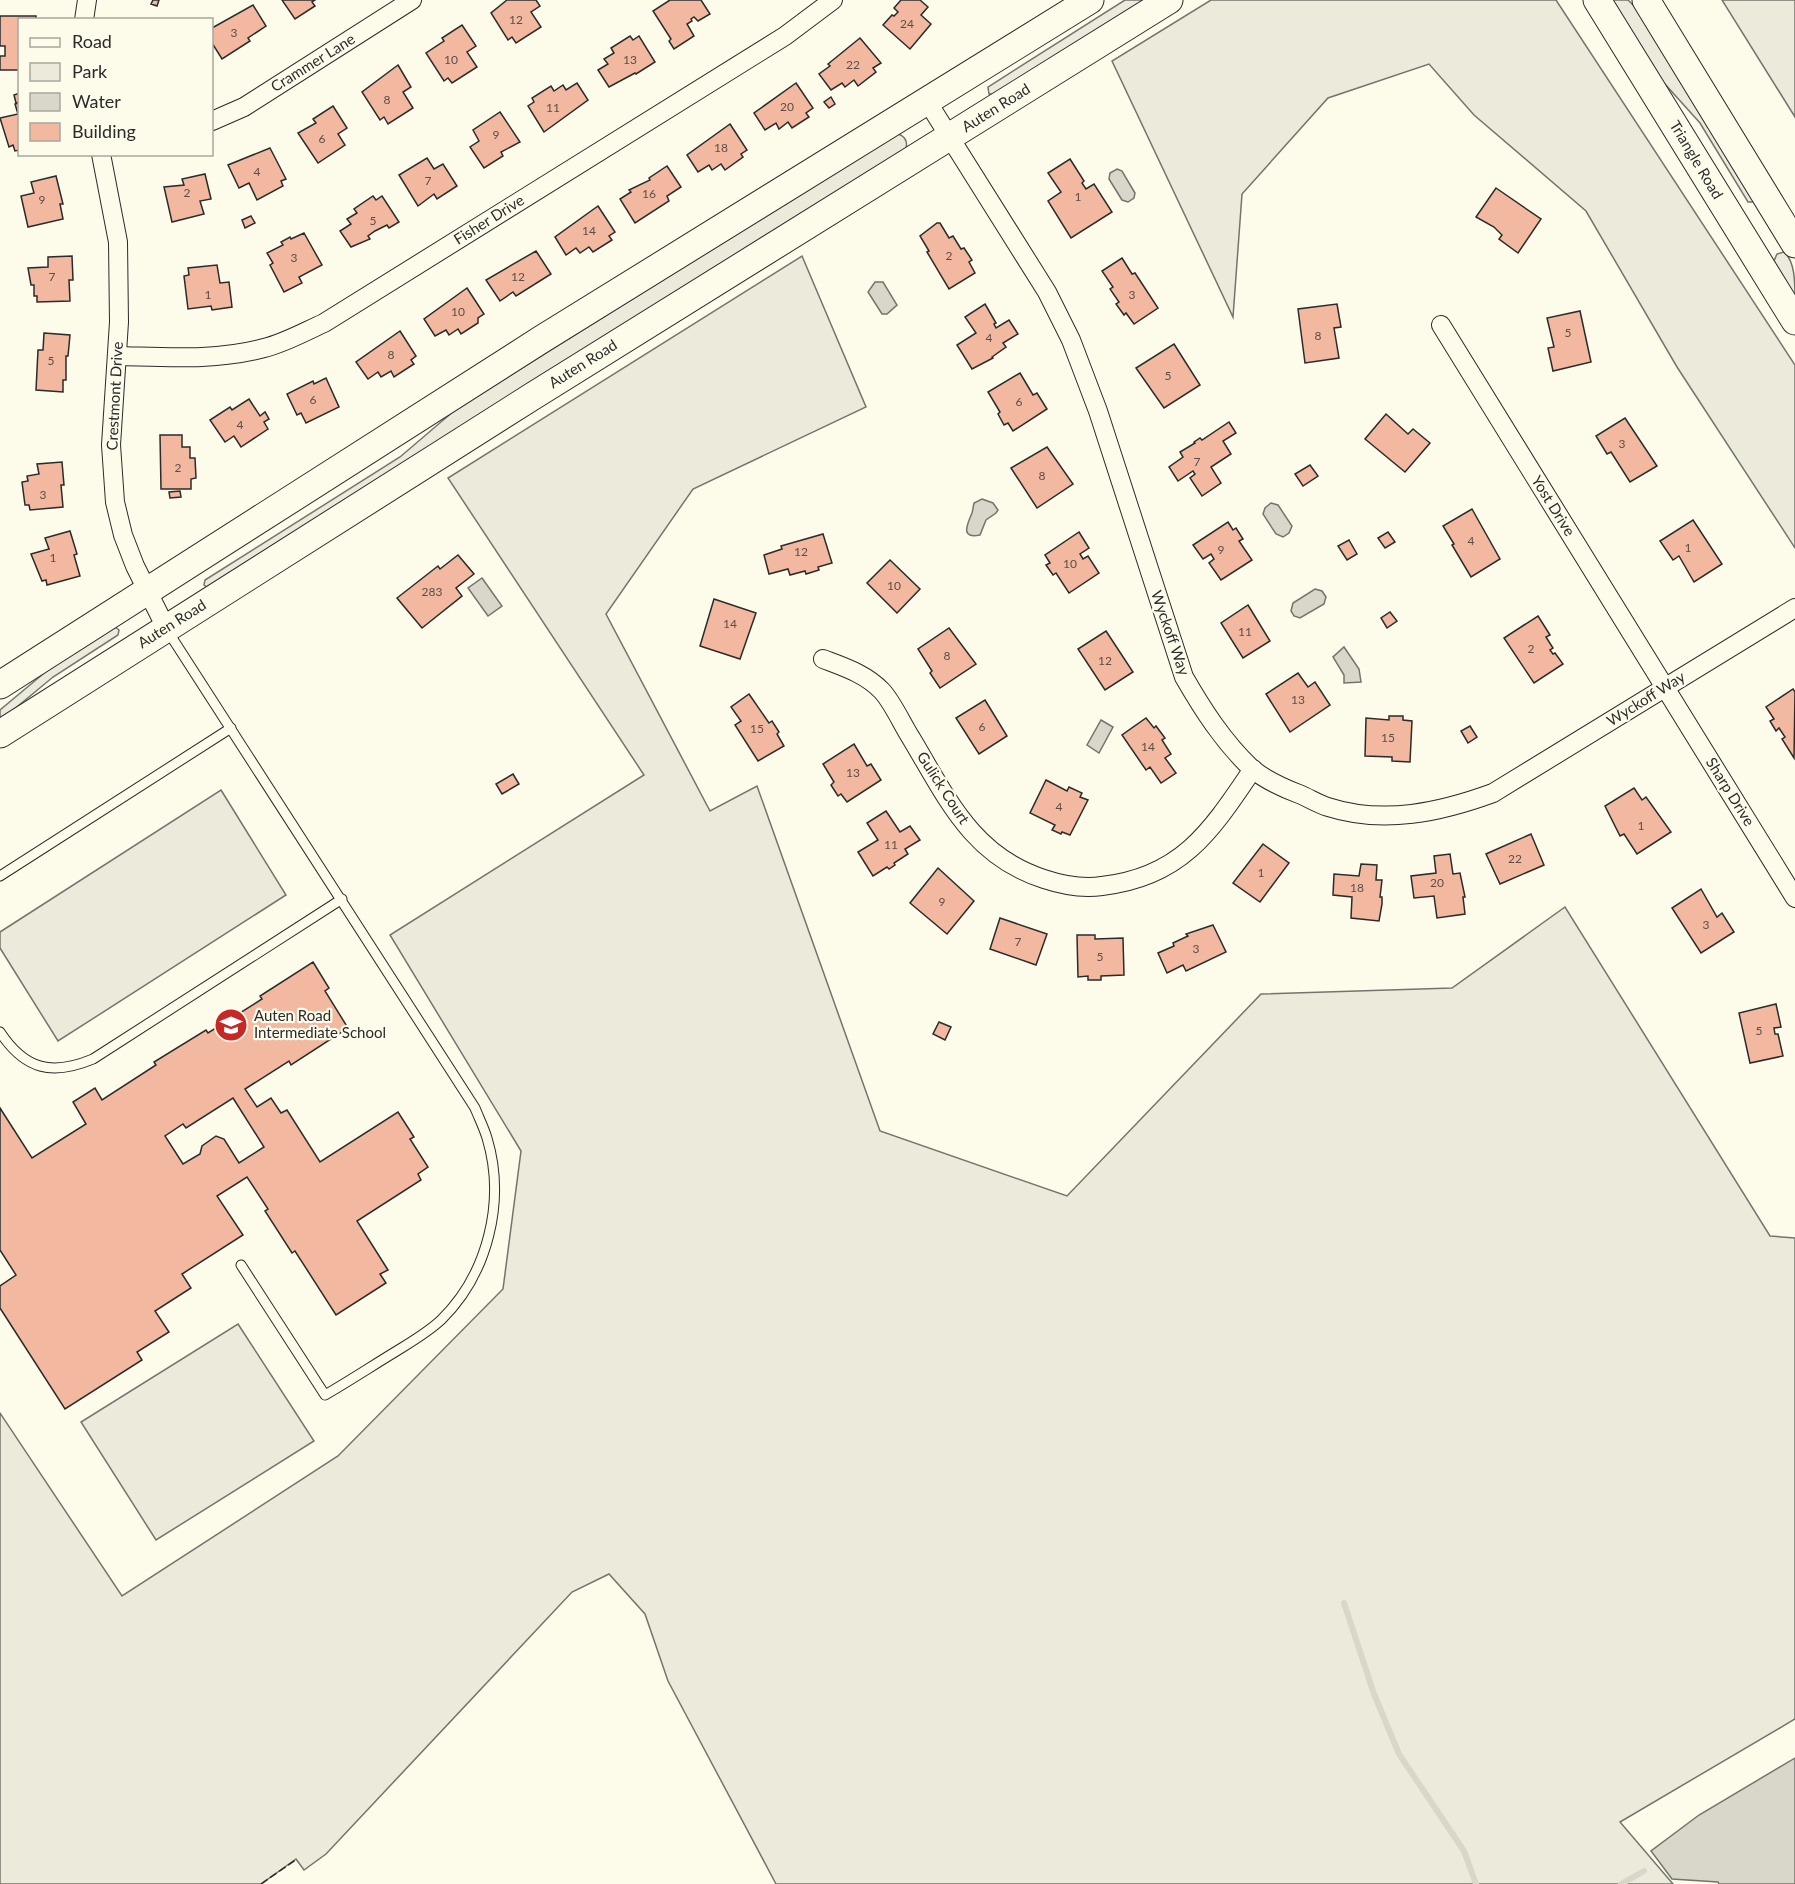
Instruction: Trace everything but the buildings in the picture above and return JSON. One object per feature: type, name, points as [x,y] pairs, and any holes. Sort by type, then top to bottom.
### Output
[{"type":"street","points":[[84,18],[87,0]]},
{"type":"street","name":"Crammer Lane","points":[[213,121],[244,107],[412,0]]},
{"type":"street","name":"Fisher Drive","points":[[117,356],[178,358],[264,349],[324,323],[785,36],[833,0]]},
{"type":"street","points":[[0,685],[552,332],[1090,0]]},
{"type":"street","name":"Auten Road","points":[[0,734],[533,396],[1169,0]]},
{"type":"street","name":"Triangle Road","points":[[1597,0],[1795,321]]},
{"type":"street","points":[[1646,0],[1795,244]]},
{"type":"street","name":"Wyckoff Way","points":[[927,101],[1047,292],[1071,340],[1098,411],[1184,677],[1205,713],[1253,769],[1294,792],[1329,807],[1361,813],[1394,816],[1426,813],[1458,806],[1493,793],[1795,608]]},
{"type":"street","name":"Crestmont Drive","points":[[101,156],[118,242],[119,322],[111,445],[115,502],[123,535],[146,591],[166,628]]},
{"type":"street","name":"Yost Drive","points":[[1442,325],[1665,687]]},
{"type":"street","name":"Gulick Court","points":[[823,659],[854,670],[883,692],[951,805],[973,833],[995,855],[1022,872],[1059,884],[1094,887],[1119,884],[1167,867],[1189,851],[1211,827],[1253,769]]},
{"type":"street","name":"Sharp Drive","points":[[1665,687],[1795,898]]},
{"type":"lane","points":[[166,628],[475,1108],[487,1138],[494,1173],[495,1208],[489,1237],[478,1268],[460,1298],[440,1321],[420,1336],[325,1395],[241,1265]]},
{"type":"lane","points":[[0,876],[231,728]]},
{"type":"lane","points":[[0,1032],[11,1048],[27,1060],[42,1067],[61,1069],[76,1066],[93,1059],[342,899]]},
{"type":"green space","points":[[1125,0],[1145,0],[993,94],[989,94],[988,87]]},
{"type":"green space","points":[[1211,0],[1556,0],[1795,365],[1795,548],[1677,367],[1586,211],[1474,115],[1429,64],[1328,98],[1242,194],[1233,317],[1112,61]]},
{"type":"green space","points":[[1610,0],[1628,0],[1636,8],[1754,200],[1752,202],[1748,202],[1700,123],[1655,73]]},
{"type":"green space","points":[[897,134],[906,141],[906,148],[903,151],[207,587],[204,585],[205,580],[400,457],[455,410]]},
{"type":"green space","points":[[1784,252],[1792,267],[1795,299],[1773,263],[1777,254]]},
{"type":"green space","points":[[802,256],[866,407],[693,489],[606,614],[710,811],[757,786],[880,1131],[1067,1196],[1261,994],[1452,988],[1565,907],[1770,1236],[1795,1238],[1795,1719],[1620,1822],[1673,1884],[776,1884],[668,1681],[645,1614],[609,1574],[572,1592],[326,1854],[304,1870],[296,1859],[261,1884],[0,1884],[0,1413],[122,1596],[338,1456],[503,1289],[521,1151],[390,935],[644,775],[448,478]]},
{"type":"green space","points":[[115,627],[119,630],[118,635],[53,677],[0,721],[0,710],[55,664]]},
{"type":"shaded area","points":[[1722,0],[1795,0],[1795,117]]},
{"type":"shaded area","points":[[221,790],[286,895],[58,1041],[0,948],[0,932]]},
{"type":"shaded area","points":[[238,1324],[314,1441],[156,1540],[81,1422]]},
{"type":"water","points":[[1117,169],[1122,171],[1135,193],[1134,198],[1128,202],[1122,200],[1109,179],[1110,173]]},
{"type":"water","points":[[875,282],[883,282],[897,305],[887,314],[882,314],[868,292]]},
{"type":"water","points":[[982,499],[993,503],[998,510],[986,520],[980,535],[969,535],[967,529],[974,503]]},
{"type":"water","points":[[1271,503],[1278,505],[1292,526],[1289,533],[1283,537],[1276,534],[1263,514],[1265,508]]},
{"type":"water","points":[[482,578],[502,606],[488,616],[468,588]]},
{"type":"water","points":[[1315,589],[1322,591],[1326,597],[1324,604],[1300,618],[1294,616],[1291,611],[1293,603]]},
{"type":"water","points":[[1344,647],[1359,669],[1361,682],[1344,683],[1344,675],[1333,657]]},
{"type":"water","points":[[1101,720],[1113,727],[1099,753],[1087,745]]},
{"type":"water","points":[[1795,1758],[1795,1884],[1719,1884],[1718,1882],[1672,1879],[1651,1851],[1699,1815]]},
{"type":"waterway","points":[[1344,1603],[1374,1694],[1399,1754],[1464,1851],[1476,1884]]},
{"type":"waterway","points":[[1621,1884],[1644,1871]]},
{"type":"fence","points":[[261,1884],[297,1859]]},
{"type":"place","name":"Auten Road Intermediate School","points":[[231,1025]]}]
